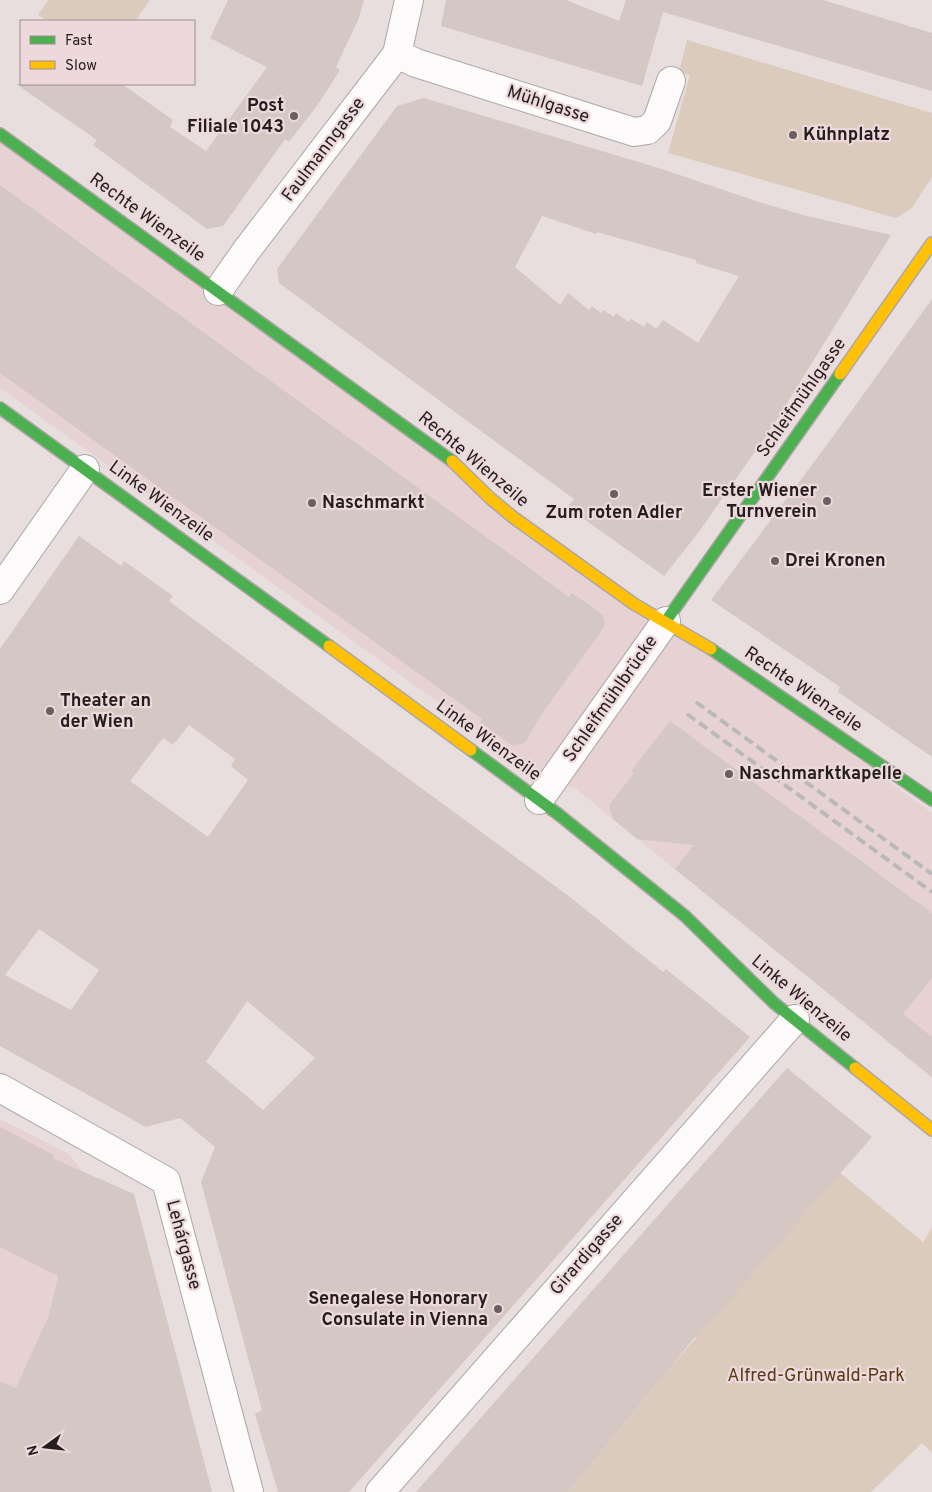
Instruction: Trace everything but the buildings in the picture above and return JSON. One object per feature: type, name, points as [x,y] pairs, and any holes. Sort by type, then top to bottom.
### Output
[{"type":"main road","name":"Rechte Wienzeile","points":[[0,134],[450,459],[491,499],[514,518],[634,604],[704,644],[932,800]]},
{"type":"main road","name":"Schleifmühlgasse","points":[[666,622],[932,243]]},
{"type":"main road","name":"Linke Wienzeile","points":[[0,408],[539,800],[685,916],[752,983],[932,1130]]},
{"type":"street","name":"Faulmanngasse","points":[[218,291],[246,251],[397,54],[409,0]]},
{"type":"street","name":"Mühlgasse","points":[[397,54],[416,63],[634,132],[648,130],[657,121],[671,81]]},
{"type":"street","points":[[0,590],[85,469]]},
{"type":"street","name":"Schleifmühlbrücke","points":[[539,800],[666,622]]},
{"type":"street","name":"Girardigasse","points":[[380,1492],[795,1018]]},
{"type":"street","name":"Lehárgasse","points":[[0,1088],[166,1182],[249,1492]]},
{"type":"shaded area","name":"Naschmarkt","points":[[0,133],[932,813],[932,1078],[576,789],[544,778],[0,388]]},
{"type":"shaded area","points":[[0,1119],[69,1154],[82,1171],[49,1315],[32,1356],[0,1422]]},
{"type":"green space","points":[[48,0],[150,0],[136,20],[46,20],[38,15]]},
{"type":"green space","name":"Kühnplatz","points":[[687,40],[932,113],[932,177],[911,209],[896,218],[668,153],[690,75],[679,72]]},
{"type":"green space","name":"Alfred-Grünwald-Park","points":[[840,1173],[923,1242],[932,1228],[932,1453],[922,1443],[871,1492],[569,1492],[670,1368]]},
{"type":"railway","points":[[696,702],[932,874]]},
{"type":"railway","points":[[687,714],[932,892]]},
{"type":"traffic: fast","points":[[0,134],[452,461]]},
{"type":"traffic: fast","points":[[666,621],[840,374]]},
{"type":"traffic: fast","points":[[0,408],[329,646]]},
{"type":"traffic: fast","points":[[711,649],[932,800]]},
{"type":"traffic: fast","points":[[471,750],[558,814],[685,916],[774,1003],[855,1068]]},
{"type":"traffic: slow","points":[[840,374],[932,243]]},
{"type":"traffic: slow","points":[[452,461],[491,499],[514,518],[634,604],[711,649]]},
{"type":"traffic: slow","points":[[329,646],[471,750]]},
{"type":"traffic: slow","points":[[855,1068],[932,1130]]},
{"type":"place","name":"Post Filiale 1043","points":[[294,116]]},
{"type":"place","name":"Kühnplatz","points":[[793,135]]},
{"type":"place","name":"Zum roten Adler","points":[[614,494]]},
{"type":"place","name":"Erster Wiener Turnverein","points":[[827,501]]},
{"type":"place","name":"Naschmarkt","points":[[312,503]]},
{"type":"place","name":"Drei Kronen","points":[[775,561]]},
{"type":"place","name":"Theater an der Wien","points":[[50,711]]},
{"type":"place","name":"Naschmarktkapelle","points":[[729,774]]},
{"type":"place","name":"Senegalese Honorary Consulate in Vienna","points":[[498,1309]]}]
